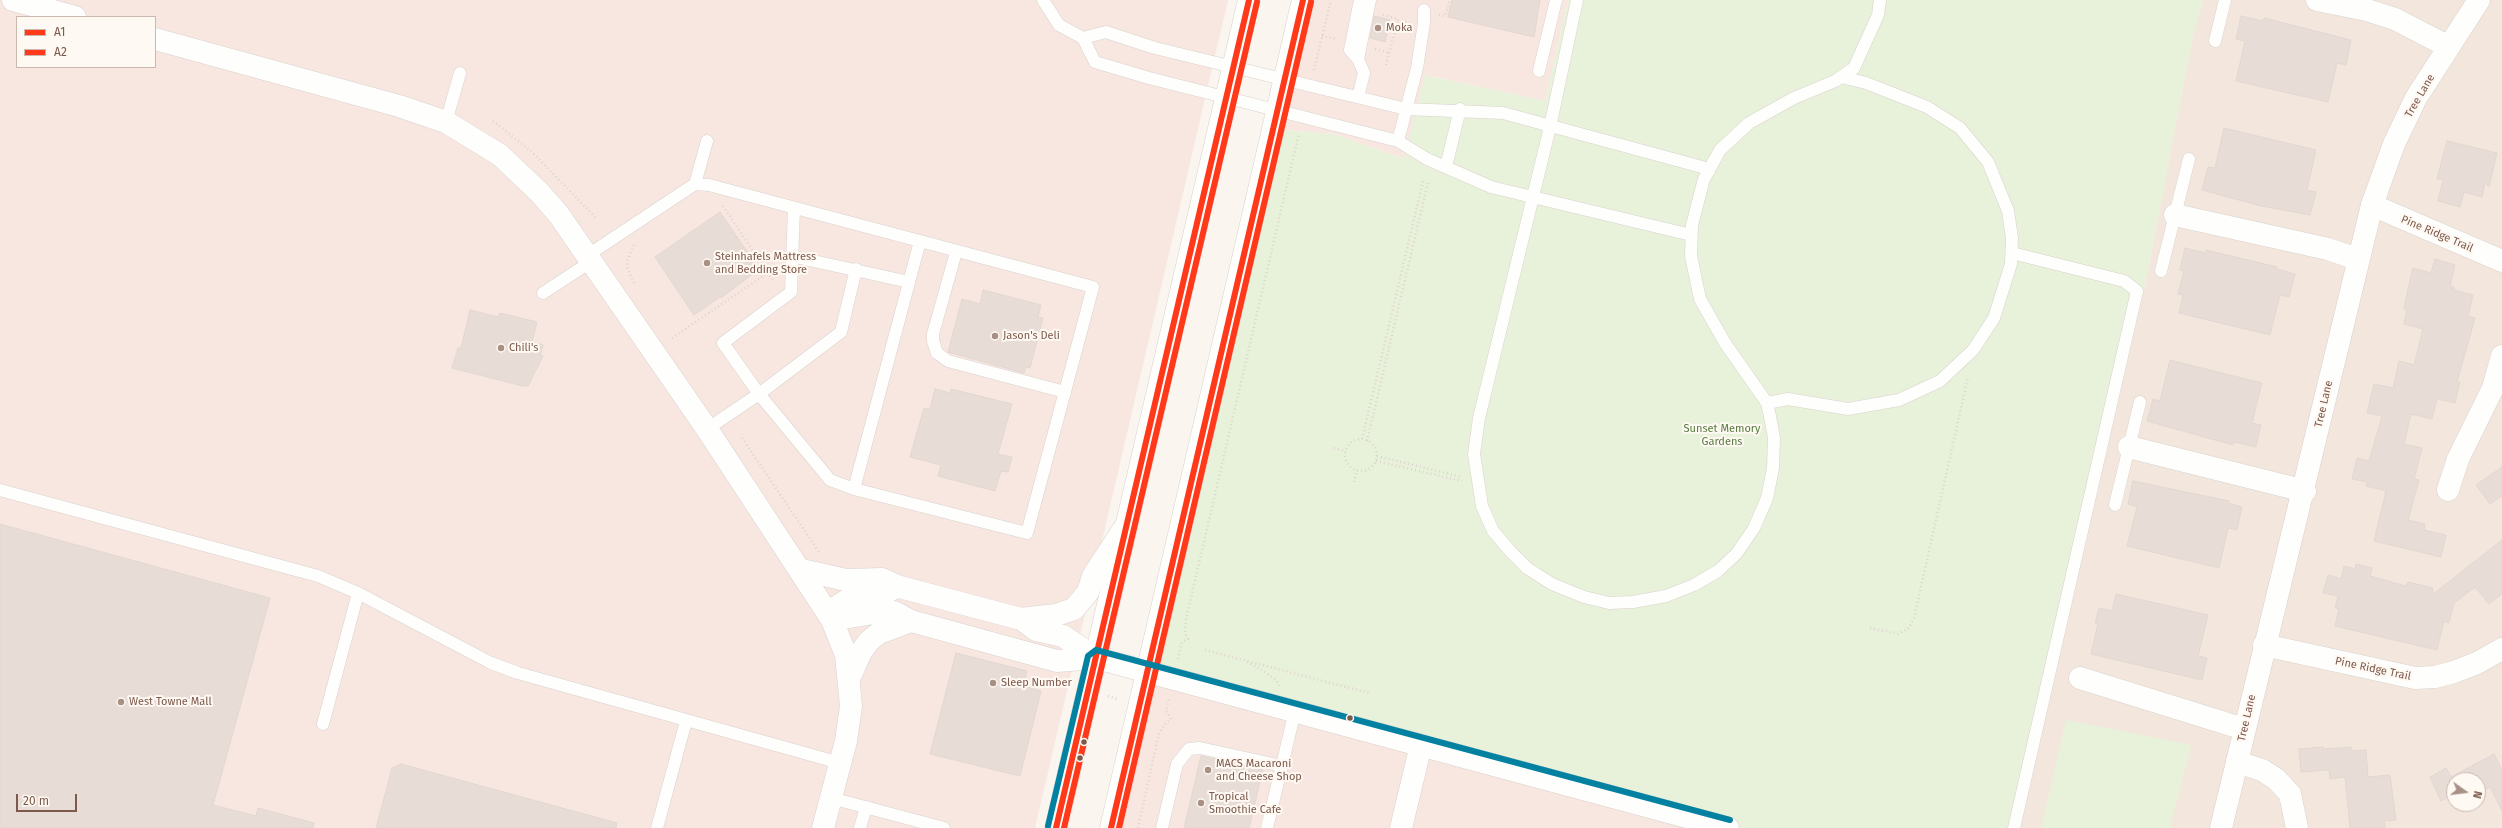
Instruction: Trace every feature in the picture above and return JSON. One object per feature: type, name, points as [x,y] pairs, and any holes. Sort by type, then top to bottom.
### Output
[{"type":"street","points":[[13,0],[49,5],[73,16]]},
{"type":"street","points":[[1056,828],[1249,0]]},
{"type":"street","points":[[1111,828],[1303,0]]},
{"type":"street","points":[[2317,0],[2367,10],[2394,19],[2449,47]]},
{"type":"street","name":"Tree Lane","points":[[2221,828],[2264,645],[2304,491],[2357,259],[2372,205],[2394,144],[2416,98],[2480,0]]},
{"type":"street","points":[[156,39],[391,104],[446,122],[500,155],[522,175],[559,215],[707,429],[802,570],[830,616],[846,655],[849,679],[849,722],[824,828]]},
{"type":"street","name":"Pine Ridge Trail","points":[[2372,205],[2502,261]]},
{"type":"street","points":[[2175,215],[2328,249],[2357,259]]},
{"type":"street","points":[[2448,490],[2458,459],[2493,388],[2502,356]]},
{"type":"street","points":[[2129,447],[2304,491]]},
{"type":"street","points":[[802,570],[846,580],[882,579],[900,587],[1021,619],[1056,615],[1074,610],[1088,592],[1093,576],[1129,520]]},
{"type":"street","points":[[830,616],[852,597],[885,593],[900,587]]},
{"type":"street","points":[[830,616],[894,612],[911,621],[1057,662],[1096,658]]},
{"type":"street","points":[[1021,619],[1036,630],[1063,636],[1096,658],[1421,745],[1686,823],[1728,828]]},
{"type":"street","points":[[849,679],[861,652],[869,641],[879,633],[911,621]]},
{"type":"street","name":"Pine Ridge Trail","points":[[2264,645],[2415,678],[2435,677],[2454,672],[2502,648]]},
{"type":"street","points":[[2080,678],[2244,729]]},
{"type":"street","points":[[1401,828],[1421,745]]},
{"type":"street","points":[[2237,762],[2262,770],[2281,784],[2290,794],[2297,828]]},
{"type":"lane","points":[[1043,0],[1059,25],[1083,38],[1095,62],[1398,141],[1446,167],[1490,187],[1691,235]]},
{"type":"lane","points":[[1358,97],[1364,73],[1358,59],[1350,50],[1360,0]]},
{"type":"lane","points":[[1539,71],[1556,0]]},
{"type":"lane","points":[[1577,0],[1550,127],[1531,198],[1480,418],[1474,454],[1482,506],[1493,531],[1528,568],[1552,584],[1571,592],[1609,603],[1633,602],[1666,596],[1694,585],[1718,571],[1737,553],[1750,534],[1767,498],[1773,468],[1774,438],[1767,403],[1725,343],[1700,299],[1691,256],[1691,235],[1696,210],[1709,171],[1720,150],[1749,123],[1794,98],[1841,77],[1854,68],[1865,47],[1878,14],[1880,0]]},
{"type":"lane","points":[[2215,40],[2226,0]]},
{"type":"lane","points":[[1358,59],[1369,6]]},
{"type":"lane","points":[[1398,141],[1417,68],[1424,13]]},
{"type":"lane","points":[[1083,38],[1106,32],[1155,48],[1285,78],[1406,109],[1460,109],[1503,113],[1550,127],[1702,166],[1709,171]]},
{"type":"lane","points":[[446,122],[460,72]]},
{"type":"lane","points":[[1767,403],[1788,399],[1848,409],[1875,406],[1899,400],[1940,381],[1973,350],[1994,318],[2011,264],[2012,238],[2008,211],[1988,162],[1960,128],[1927,107],[1866,83],[1841,77]]},
{"type":"lane","points":[[1446,167],[1460,109]]},
{"type":"lane","points":[[544,293],[590,258],[695,184],[707,141]]},
{"type":"lane","points":[[2162,271],[2189,159]]},
{"type":"lane","points":[[695,184],[709,185],[920,241],[956,252],[1093,287],[1027,533],[854,489],[830,480],[759,394],[723,344],[791,292],[791,256],[794,208]]},
{"type":"lane","points":[[854,489],[920,241]]},
{"type":"lane","points":[[956,252],[933,334],[933,341],[937,353],[948,360],[1065,392]]},
{"type":"lane","points":[[2012,253],[2124,281],[2137,291],[2014,828]]},
{"type":"lane","points":[[791,256],[856,269],[909,282]]},
{"type":"lane","points":[[707,429],[759,394],[841,332],[856,269]]},
{"type":"lane","points":[[2115,505],[2140,402]]},
{"type":"lane","points":[[0,490],[318,576],[358,593],[498,666],[541,680],[840,763]]},
{"type":"lane","points":[[323,724],[358,593]]},
{"type":"lane","points":[[1267,828],[1295,711]]},
{"type":"lane","points":[[657,828],[686,721]]},
{"type":"lane","points":[[1162,828],[1177,764],[1189,749],[1200,748],[1282,766]]},
{"type":"lane","points":[[831,798],[944,828]]},
{"type":"lane","points":[[860,828],[866,807]]},
{"type":"path","points":[[1319,50],[1331,0]]},
{"type":"path","points":[[1369,6],[1398,19],[1386,65]]},
{"type":"path","points":[[1396,23],[1411,21],[1424,13]]},
{"type":"path","points":[[1182,642],[1188,639],[1185,633],[1186,619],[1298,140]]},
{"type":"path","points":[[1362,439],[1423,181]]},
{"type":"path","points":[[1367,440],[1428,182]]},
{"type":"path","points":[[721,204],[776,284]]},
{"type":"path","points":[[639,291],[630,275],[627,260],[632,249],[640,241]]},
{"type":"path","points":[[672,338],[769,272]]},
{"type":"path","points":[[668,332],[676,344]]},
{"type":"path","points":[[1870,628],[1898,634],[1909,628],[1914,618],[1973,350]]},
{"type":"path","points":[[742,438],[822,556]]},
{"type":"path","points":[[1362,439],[1367,440],[1372,444],[1377,456],[1376,461],[1367,470],[1357,470],[1346,461],[1346,451],[1350,444],[1362,439]]},
{"type":"path","points":[[1334,448],[1346,451]]},
{"type":"path","points":[[1377,456],[1462,477]]},
{"type":"path","points":[[1376,461],[1462,481]]},
{"type":"path","points":[[1354,482],[1357,470]]},
{"type":"path","points":[[1206,650],[1369,693]]},
{"type":"path","points":[[1108,696],[1117,698]]},
{"type":"path","points":[[1138,828],[1160,733],[1165,724],[1171,719],[1166,711]]},
{"type":"shaded area","name":"West Towne Mall","points":[[0,0],[1228,0],[1035,828],[0,828]]},
{"type":"shaded area","points":[[1303,0],[1568,0],[1545,101],[1426,75],[1405,159],[1334,134],[1273,129]]},
{"type":"shaded area","points":[[2203,0],[2502,0],[2502,828],[2020,828],[2145,285],[2193,35]]},
{"type":"shaded area","points":[[1148,671],[1728,828],[1111,828]]},
{"type":"green space","name":"Sunset Memory Gardens","points":[[1568,0],[2203,0],[2193,35],[2145,285],[2020,828],[1728,828],[1148,671],[1273,129],[1334,134],[1404,159],[1425,75],[1545,101]]},
{"type":"green space","points":[[2066,720],[2191,745],[2170,828],[2041,828]]},
{"type":"building","points":[[1452,0],[1540,0],[1534,37],[1448,17]]},
{"type":"building","name":"Moka","points":[[1374,16],[1390,20],[1385,42],[1370,38]]},
{"type":"building","points":[[2241,16],[2263,21],[2264,18],[2351,40],[2346,65],[2337,63],[2328,102],[2236,81],[2245,41],[2236,39]]},
{"type":"building","points":[[2224,128],[2316,150],[2307,190],[2316,192],[2310,215],[2261,206],[2202,190],[2208,167],[2215,168]]},
{"type":"building","points":[[2447,141],[2497,153],[2489,187],[2485,183],[2482,197],[2464,192],[2460,207],[2438,201],[2443,180],[2437,179]]},
{"type":"building","name":"Steinhafels Mattress and Bedding Store","points":[[720,212],[759,269],[721,298],[720,297],[694,315],[655,257]]},
{"type":"building","points":[[2185,248],[2206,253],[2206,250],[2277,267],[2277,269],[2295,274],[2289,297],[2280,295],[2270,335],[2179,313],[2183,295],[2178,294],[2184,271],[2180,270]]},
{"type":"building","points":[[2435,259],[2455,265],[2450,286],[2454,287],[2454,290],[2473,295],[2468,316],[2475,318],[2457,382],[2460,382],[2455,403],[2437,399],[2432,419],[2411,414],[2404,444],[2422,448],[2414,479],[2419,480],[2408,520],[2425,524],[2424,530],[2446,535],[2441,557],[2374,541],[2386,491],[2366,486],[2367,482],[2352,479],[2357,458],[2369,461],[2382,416],[2367,413],[2374,384],[2393,388],[2399,361],[2414,365],[2423,329],[2404,324],[2407,310],[2404,309],[2405,302],[2413,268],[2431,273]]},
{"type":"building","name":"Jason's Deli","points":[[983,290],[1041,305],[1038,317],[1043,318],[1030,368],[1026,367],[1024,373],[948,352],[962,299],[980,304]]},
{"type":"building","name":"Chili's","points":[[470,310],[498,317],[500,313],[537,322],[532,342],[543,345],[540,355],[543,356],[528,386],[452,368],[458,348],[461,348]]},
{"type":"building","points":[[2170,360],[2262,383],[2252,423],[2261,425],[2256,447],[2234,442],[2233,445],[2147,421],[2153,399],[2160,401]]},
{"type":"building","points":[[935,389],[950,393],[951,389],[1012,404],[998,454],[1012,457],[1008,472],[1001,471],[995,491],[938,476],[941,465],[910,457],[924,408],[930,409]]},
{"type":"building","points":[[2502,467],[2502,496],[2490,504],[2476,485]]},
{"type":"building","points":[[2133,481],[2229,501],[2228,503],[2242,507],[2237,530],[2228,528],[2219,568],[2127,546],[2137,507],[2128,504]]},
{"type":"building","name":"West Towne Mall","points":[[0,524],[270,598],[213,805],[256,816],[258,808],[314,823],[313,828],[0,828]]},
{"type":"building","points":[[2502,540],[2502,594],[2489,604],[2475,587],[2454,603],[2449,623],[2444,621],[2437,650],[2335,626],[2339,609],[2335,608],[2338,596],[2323,593],[2328,575],[2341,579],[2344,566],[2355,569],[2356,564],[2372,568],[2370,576],[2406,586],[2408,582],[2433,588],[2432,595]]},
{"type":"building","points":[[2116,594],[2208,615],[2198,656],[2207,658],[2202,680],[2091,654],[2098,623],[2095,623],[2099,608],[2112,611]]},
{"type":"building","points":[[956,653],[1027,671],[1023,686],[1041,691],[1020,776],[930,754]]},
{"type":"building","points":[[2323,747],[2323,749],[2351,747],[2351,751],[2366,750],[2368,777],[2390,775],[2396,820],[2384,821],[2385,828],[2350,828],[2345,777],[2330,779],[2329,770],[2301,772],[2299,749]]},
{"type":"building","points":[[2494,754],[2502,770],[2502,811],[2490,787],[2486,789],[2486,772],[2460,772]]},
{"type":"building","points":[[1201,756],[1263,770],[1249,828],[1184,828]]},
{"type":"building","points":[[401,764],[617,823],[616,828],[376,828],[392,768]]},
{"type":"building","points":[[2446,768],[2448,772],[2446,772],[2446,798],[2441,801],[2430,777]]},
{"type":"transit line","name":"A1","points":[[1056,828],[1249,0]]},
{"type":"transit line","name":"A1","points":[[1111,828],[1303,0]]},
{"type":"transit line","name":"A2","points":[[1064,828],[1257,2]]},
{"type":"transit line","name":"A2","points":[[1119,828],[1311,2]]},
{"type":"transit line","points":[[1048,826],[1088,656],[1096,650],[1730,820]]},
{"type":"place","name":"Moka","points":[[1378,28]]},
{"type":"place","name":"Steinhafels Mattress and Bedding Store","points":[[707,263]]},
{"type":"place","name":"Jason's Deli","points":[[995,336]]},
{"type":"place","name":"Chili's","points":[[501,348]]},
{"type":"place","name":"Sleep Number","points":[[993,683]]},
{"type":"place","name":"West Towne Mall","points":[[121,702]]},
{"type":"place","name":"MACS Macaroni and Cheese Shop","points":[[1208,770]]},
{"type":"place","name":"Tropical Smoothie Cafe","points":[[1201,803]]}]
